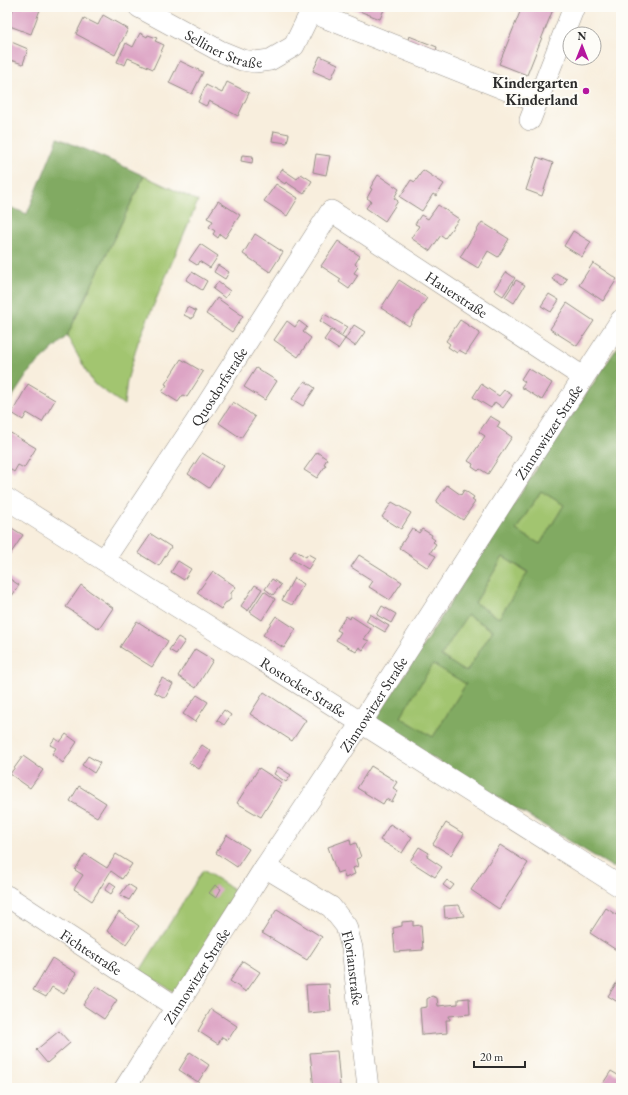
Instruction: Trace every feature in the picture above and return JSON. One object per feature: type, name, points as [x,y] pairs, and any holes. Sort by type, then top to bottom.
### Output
[{"type":"street","name":"Selliner Straße","points":[[139,7],[220,51],[242,60],[255,62],[270,60],[294,46],[312,10]]},
{"type":"street","points":[[312,10],[533,111],[574,7]]},
{"type":"street","name":"Hauerstraße","points":[[331,211],[583,377]]},
{"type":"street","name":"Quosdorfstraße","points":[[104,560],[195,423],[331,211]]},
{"type":"street","name":"Zinnowitzer Straße","points":[[125,1088],[265,867],[361,723],[621,320]]},
{"type":"street","name":"Rostocker Straße","points":[[7,499],[621,887]]},
{"type":"street","name":"Florianstraße","points":[[265,867],[331,907],[346,926],[352,948],[368,1088]]},
{"type":"street","name":"Fichtestraße","points":[[7,896],[176,1007]]},
{"type":"green space","points":[[58,138],[144,176],[67,336],[31,369],[7,405],[7,206],[27,214]]},
{"type":"green space","points":[[144,176],[198,201],[138,342],[127,381],[124,405],[93,383],[67,336]]},
{"type":"green space","points":[[621,342],[621,856],[614,868],[374,722],[544,457]],"holes":[[[541,491],[564,505],[540,544],[516,530]],[[503,557],[528,572],[499,618],[475,603]],[[467,615],[493,630],[466,672],[441,656]],[[433,664],[466,684],[433,737],[400,717]]]},
{"type":"green space","points":[[541,491],[564,505],[540,544],[516,530]]},
{"type":"green space","points":[[503,557],[528,573],[499,618],[475,603]]},
{"type":"green space","points":[[467,614],[493,631],[466,672],[441,656]]},
{"type":"green space","points":[[433,663],[466,684],[433,737],[400,717]]},
{"type":"green space","points":[[203,870],[238,892],[176,993],[140,971]]},
{"type":"building","points":[[14,7],[41,7],[31,34],[7,25]]},
{"type":"building","points":[[349,7],[385,7],[380,19]]},
{"type":"building","points":[[522,7],[554,7],[527,75],[499,64]]},
{"type":"building","points":[[103,15],[128,29],[115,55],[76,34],[84,18],[98,25]]},
{"type":"building","points":[[140,33],[147,37],[148,35],[157,38],[155,41],[164,45],[153,69],[128,58],[125,65],[117,62],[126,43],[133,47]]},
{"type":"building","points":[[409,36],[437,47],[435,54],[407,43]]},
{"type":"building","points":[[9,41],[28,49],[23,64],[7,59],[7,46]]},
{"type":"building","points":[[320,56],[338,64],[331,79],[313,71]]},
{"type":"building","points":[[180,61],[203,72],[192,94],[169,83]]},
{"type":"building","points":[[227,82],[249,93],[238,116],[209,101],[206,106],[198,102],[206,85],[222,93]]},
{"type":"building","points":[[274,131],[289,134],[287,143],[272,141]]},
{"type":"building","points":[[316,154],[330,156],[326,175],[313,172]]},
{"type":"building","points":[[242,155],[253,156],[252,163],[241,161]]},
{"type":"building","points":[[537,157],[553,163],[542,196],[526,190]]},
{"type":"building","points":[[282,169],[297,179],[301,174],[312,181],[304,194],[286,182],[285,184],[276,178]]},
{"type":"building","points":[[423,170],[444,184],[436,196],[433,194],[422,211],[400,197],[411,180],[415,182]]},
{"type":"building","points":[[378,175],[399,189],[394,198],[398,201],[385,221],[366,208],[371,201],[367,198],[372,189],[370,188]]},
{"type":"building","points":[[276,184],[298,198],[287,216],[264,201]]},
{"type":"building","points":[[218,201],[240,215],[225,238],[220,234],[218,238],[213,234],[215,231],[209,227],[213,221],[207,218]]},
{"type":"building","points":[[438,205],[459,219],[445,238],[441,235],[430,251],[411,238],[419,226],[415,224],[421,215],[428,219]]},
{"type":"building","points":[[482,222],[509,239],[498,257],[488,251],[478,268],[460,257]]},
{"type":"building","points":[[573,231],[591,242],[582,257],[564,246]]},
{"type":"building","points":[[255,234],[283,252],[270,272],[243,254]]},
{"type":"building","points":[[338,241],[360,256],[355,264],[358,267],[354,273],[358,275],[349,289],[339,282],[341,279],[321,266]]},
{"type":"building","points":[[200,244],[218,256],[210,268],[199,261],[197,265],[189,260]]},
{"type":"building","points":[[593,263],[617,279],[603,301],[579,285]]},
{"type":"building","points":[[218,265],[229,272],[225,279],[214,272]]},
{"type":"building","points":[[192,272],[207,281],[202,290],[186,280]]},
{"type":"building","points":[[506,272],[515,278],[503,296],[494,290]]},
{"type":"building","points":[[556,273],[567,279],[562,286],[552,279]]},
{"type":"building","points":[[399,280],[427,298],[409,326],[381,308]]},
{"type":"building","points":[[516,280],[525,285],[514,303],[505,297]]},
{"type":"building","points":[[218,282],[230,291],[225,298],[213,289]]},
{"type":"building","points":[[549,294],[559,300],[551,312],[541,306]]},
{"type":"building","points":[[217,298],[243,316],[232,332],[206,314]]},
{"type":"building","points":[[567,303],[594,321],[577,346],[550,329]]},
{"type":"building","points":[[187,307],[196,311],[192,319],[184,315]]},
{"type":"building","points":[[324,314],[347,327],[342,335],[320,321]]},
{"type":"building","points":[[460,320],[480,333],[466,354],[459,350],[457,353],[448,347],[450,344],[446,341]]},
{"type":"building","points":[[287,321],[295,327],[299,321],[307,327],[303,332],[311,338],[298,357],[274,340]]},
{"type":"building","points":[[354,325],[365,332],[355,346],[345,339]]},
{"type":"building","points":[[331,330],[345,339],[338,349],[324,340]]},
{"type":"building","points":[[181,359],[203,372],[187,397],[183,395],[178,402],[162,392],[167,385],[165,384]]},
{"type":"building","points":[[256,368],[277,381],[265,400],[244,387]]},
{"type":"building","points":[[528,368],[552,383],[542,400],[521,387],[525,382],[521,379]]},
{"type":"building","points":[[305,381],[315,388],[303,406],[292,399]]},
{"type":"building","points":[[28,384],[55,400],[42,422],[27,413],[23,420],[12,413]]},
{"type":"building","points":[[481,384],[499,396],[504,390],[512,395],[503,408],[495,402],[491,408],[473,397]]},
{"type":"building","points":[[233,402],[255,417],[241,438],[219,423]]},
{"type":"building","points":[[490,416],[500,422],[497,427],[512,437],[488,474],[480,469],[478,471],[472,467],[473,464],[468,461],[485,436],[479,432]]},
{"type":"building","points":[[9,432],[36,448],[24,468],[18,465],[14,472],[7,467],[7,435]]},
{"type":"building","points":[[317,452],[327,459],[324,464],[326,465],[317,478],[304,470]]},
{"type":"building","points":[[202,453],[223,466],[209,488],[188,474]]},
{"type":"building","points":[[447,485],[461,495],[464,490],[474,497],[472,500],[475,502],[463,520],[436,502]]},
{"type":"building","points":[[392,502],[411,513],[401,529],[382,517]]},
{"type":"building","points":[[7,525],[23,535],[7,559]]},
{"type":"building","points":[[412,528],[419,533],[422,529],[432,535],[431,537],[435,540],[433,542],[436,544],[430,553],[436,556],[428,568],[399,548]]},
{"type":"building","points":[[151,534],[171,547],[159,566],[138,553]]},
{"type":"building","points":[[295,550],[306,557],[308,554],[315,558],[308,569],[290,558]]},
{"type":"building","points":[[359,555],[402,582],[390,600],[369,587],[373,581],[351,567]]},
{"type":"building","points":[[178,561],[191,569],[184,580],[171,572]]},
{"type":"building","points":[[213,571],[236,587],[231,593],[231,598],[229,601],[225,603],[221,609],[197,593]]},
{"type":"building","points":[[7,577],[19,585],[12,596],[7,593]]},
{"type":"building","points":[[294,578],[304,584],[292,605],[282,600]]},
{"type":"building","points":[[272,579],[281,585],[273,595],[265,589]]},
{"type":"building","points":[[81,585],[113,608],[99,629],[66,607]]},
{"type":"building","points":[[255,585],[262,589],[248,611],[241,606]]},
{"type":"building","points":[[264,591],[275,599],[262,620],[250,612]]},
{"type":"building","points":[[382,606],[396,614],[391,623],[377,615]]},
{"type":"building","points":[[370,614],[389,626],[385,632],[366,621]]},
{"type":"building","points":[[276,616],[296,629],[284,648],[263,635]]},
{"type":"building","points":[[346,616],[350,619],[351,616],[371,629],[364,639],[369,641],[363,650],[359,647],[356,652],[336,640],[341,632],[337,630]]},
{"type":"building","points":[[137,621],[168,641],[152,667],[120,647]]},
{"type":"building","points":[[178,637],[185,641],[176,654],[169,650]]},
{"type":"building","points":[[195,649],[213,660],[196,688],[178,676]]},
{"type":"building","points":[[162,678],[173,684],[165,698],[154,692]]},
{"type":"building","points":[[264,692],[306,720],[292,741],[250,714]]},
{"type":"building","points":[[197,695],[208,702],[195,722],[183,714]]},
{"type":"building","points":[[224,710],[231,715],[224,725],[217,720]]},
{"type":"building","points":[[66,734],[77,742],[63,763],[52,754],[56,748],[50,745],[55,738],[60,742]]},
{"type":"building","points":[[202,745],[211,751],[199,769],[189,763]]},
{"type":"building","points":[[23,756],[43,770],[30,788],[10,774]]},
{"type":"building","points":[[88,756],[100,763],[94,773],[82,765]]},
{"type":"building","points":[[371,766],[397,782],[393,788],[398,791],[392,802],[386,799],[383,804],[357,788]]},
{"type":"building","points":[[278,767],[291,775],[286,782],[274,774]]},
{"type":"building","points":[[259,768],[282,783],[261,817],[237,803]]},
{"type":"building","points":[[79,786],[106,803],[97,817],[70,801]]},
{"type":"building","points":[[446,823],[464,834],[451,855],[433,844]]},
{"type":"building","points":[[390,824],[412,837],[402,853],[380,840]]},
{"type":"building","points":[[227,835],[249,849],[237,867],[216,853]]},
{"type":"building","points":[[350,839],[351,845],[356,843],[361,857],[356,859],[358,866],[353,868],[355,874],[345,878],[343,871],[337,873],[328,847]]},
{"type":"building","points":[[500,845],[528,863],[499,909],[471,890]]},
{"type":"building","points":[[419,847],[429,853],[427,857],[442,867],[435,877],[410,861]]},
{"type":"building","points":[[85,854],[107,868],[116,854],[132,864],[122,879],[111,871],[92,901],[74,889],[83,875],[75,870]]},
{"type":"building","points":[[447,880],[454,885],[450,890],[443,885]]},
{"type":"building","points":[[110,882],[116,886],[111,894],[105,890]]},
{"type":"building","points":[[128,884],[136,889],[129,900],[120,895]]},
{"type":"building","points":[[215,885],[221,889],[216,898],[209,893]]},
{"type":"building","points":[[459,905],[464,916],[445,918],[444,906]]},
{"type":"building","points":[[606,908],[621,918],[621,953],[590,933]]},
{"type":"building","points":[[277,909],[322,937],[307,960],[262,933]]},
{"type":"building","points":[[119,912],[139,926],[126,944],[107,931]]},
{"type":"building","points":[[413,921],[413,926],[421,925],[423,950],[395,952],[393,928],[402,926],[402,922]]},
{"type":"building","points":[[52,958],[76,973],[64,994],[52,987],[46,997],[33,990]]},
{"type":"building","points":[[243,961],[260,972],[246,992],[230,981]]},
{"type":"building","points":[[621,976],[621,1004],[608,996]]},
{"type":"building","points":[[329,984],[331,1011],[308,1013],[306,985]]},
{"type":"building","points":[[96,986],[117,1000],[104,1019],[83,1005]]},
{"type":"building","points":[[432,996],[437,998],[438,1006],[458,1004],[458,999],[469,998],[470,1014],[449,1016],[450,1020],[446,1020],[447,1033],[422,1035],[420,1008],[427,1007],[427,999]]},
{"type":"building","points":[[211,1009],[237,1026],[228,1040],[222,1037],[218,1044],[198,1031]]},
{"type":"building","points":[[59,1031],[70,1043],[47,1063],[36,1050]]},
{"type":"building","points":[[337,1051],[340,1086],[314,1088],[310,1053]]},
{"type":"building","points":[[190,1052],[209,1065],[198,1082],[179,1070]]},
{"type":"building","points":[[611,1071],[621,1077],[621,1088],[600,1088]]},
{"type":"place","name":"Kindergarten Kinderland","points":[[586,91]]}]
